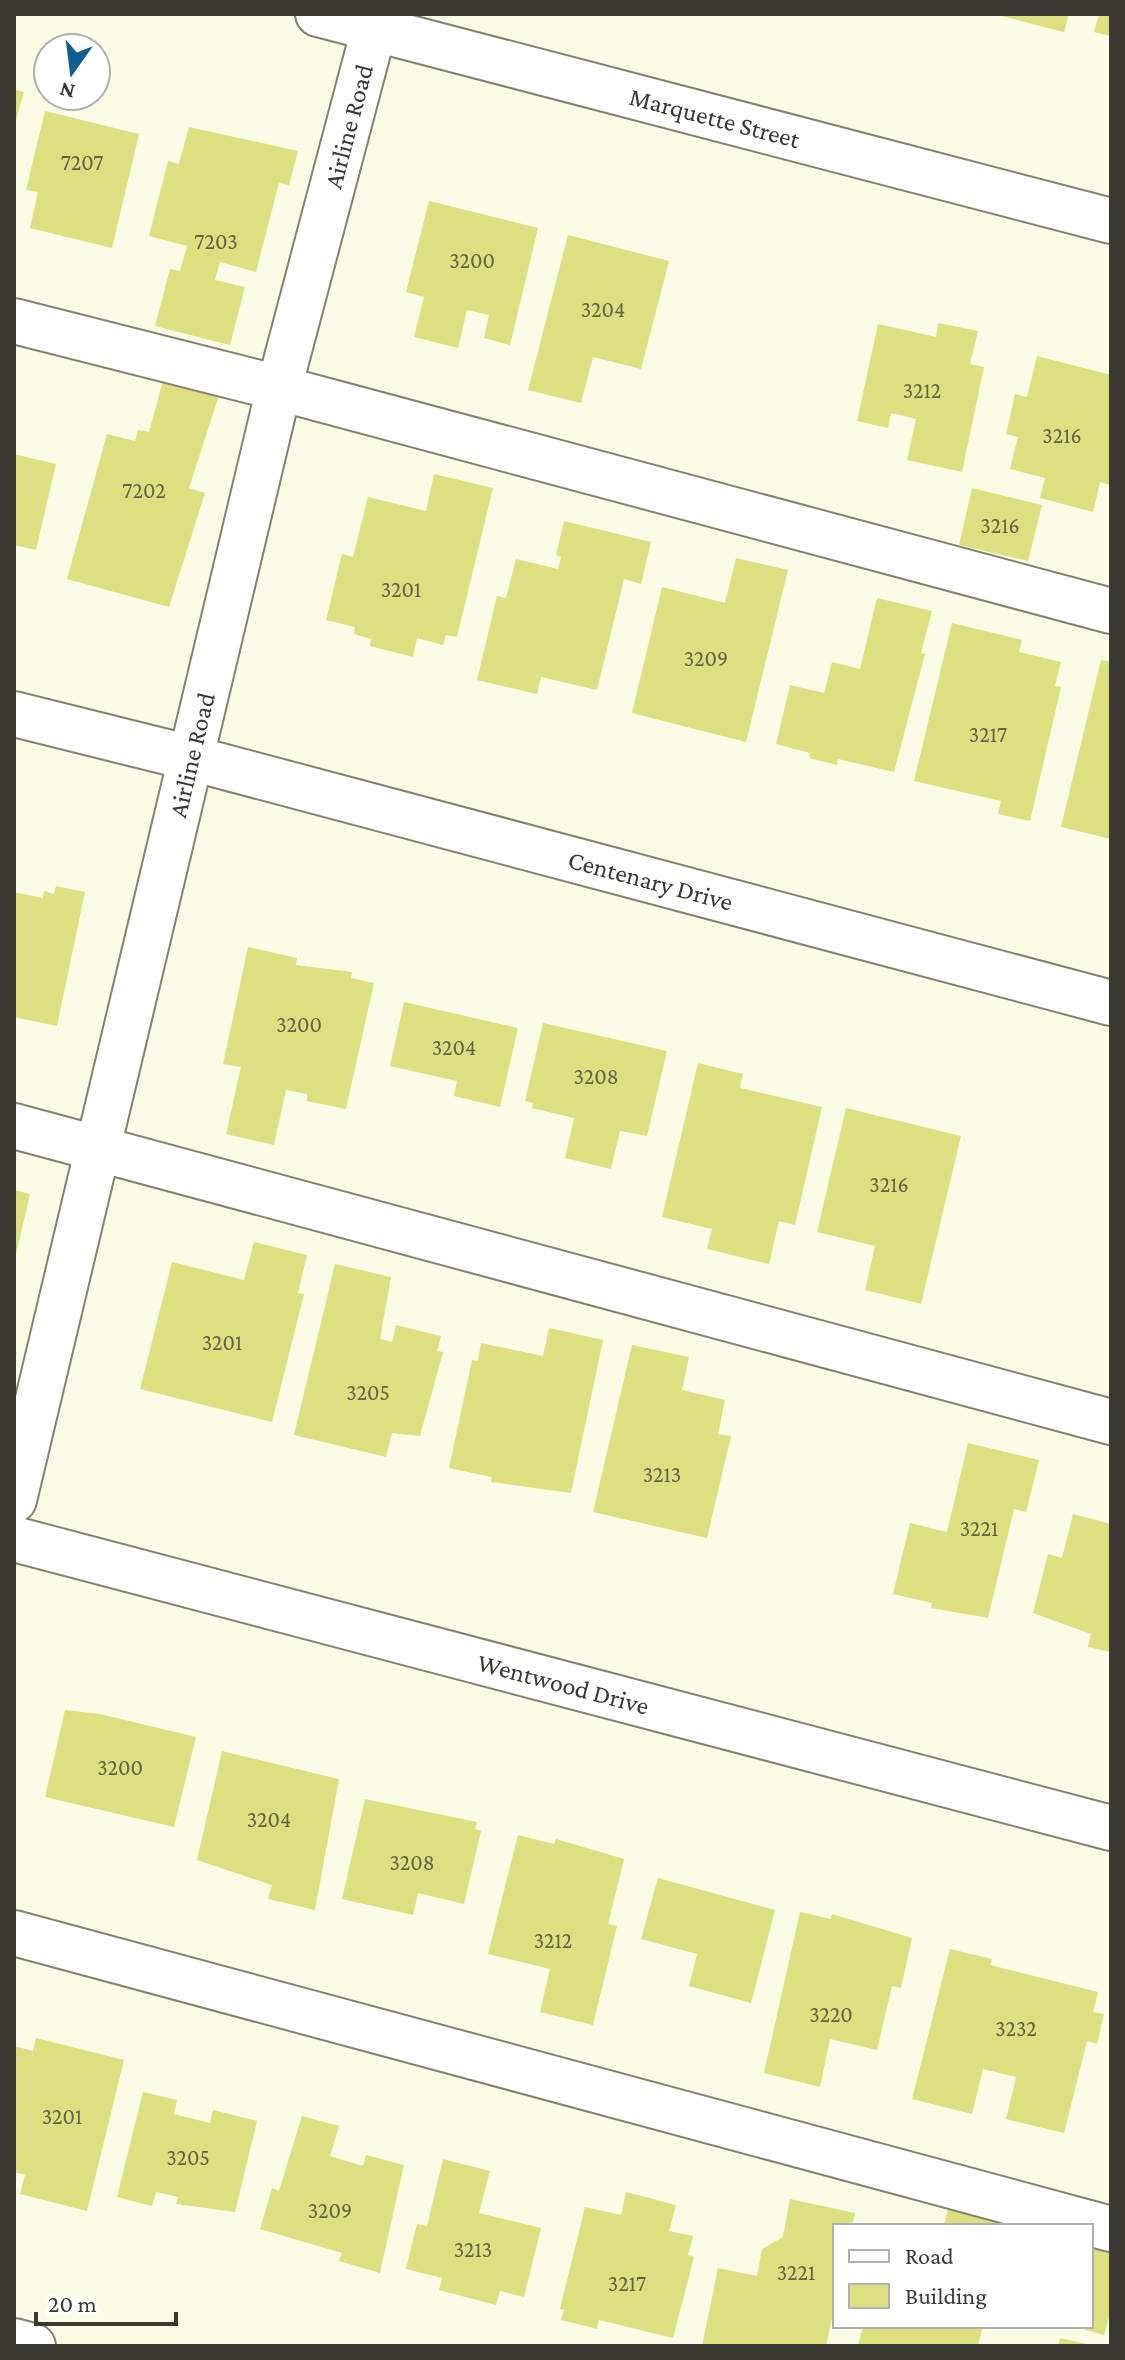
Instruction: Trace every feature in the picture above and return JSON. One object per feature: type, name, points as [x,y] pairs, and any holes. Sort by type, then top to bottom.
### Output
[{"type":"street","name":"Marquette Street","points":[[318,14],[376,21],[1111,221]]},
{"type":"street","name":"Airline Road","points":[[14,1500],[279,388],[376,21]]},
{"type":"street","points":[[14,321],[279,388],[1111,611]]},
{"type":"street","name":"Centenary Drive","points":[[14,714],[191,758],[1111,1003]]},
{"type":"street","points":[[14,1126],[1111,1422]]},
{"type":"street","name":"Wentwood Drive","points":[[14,1539],[1111,1828]]},
{"type":"street","points":[[14,1933],[1092,2224]]},
{"type":"street","points":[[14,2341],[33,2346]]},
{"type":"building","points":[[994,14],[1069,14],[1064,32]]},
{"type":"building","points":[[1099,14],[1111,14],[1111,36],[1094,32]]},
{"type":"building","points":[[14,89],[24,92],[15,123],[14,123]]},
{"type":"building","points":[[45,112],[139,134],[112,248],[30,228],[38,192],[26,190]]},
{"type":"building","points":[[189,127],[298,151],[289,185],[279,183],[256,272],[220,262],[215,280],[245,287],[230,345],[155,326],[170,269],[180,271],[187,246],[149,236],[168,161],[179,164]]},
{"type":"building","points":[[429,201],[538,228],[510,345],[484,338],[489,315],[467,310],[458,348],[414,337],[424,297],[406,292]]},
{"type":"building","points":[[568,235],[669,261],[641,369],[593,357],[581,403],[528,390]]},
{"type":"building","points":[[938,323],[978,331],[970,364],[984,367],[962,472],[907,460],[916,419],[891,413],[888,428],[857,421],[878,324],[936,337]]},
{"type":"building","points":[[1037,356],[1111,375],[1111,479],[1110,485],[1100,482],[1093,512],[1040,498],[1045,478],[1010,469],[1018,437],[1006,434],[1015,394],[1027,397]]},
{"type":"building","points":[[165,374],[221,389],[189,488],[205,493],[169,607],[67,579],[107,434],[135,441],[138,430],[149,432]]},
{"type":"building","points":[[14,454],[56,464],[36,550],[14,545]]},
{"type":"building","points":[[434,474],[493,488],[457,637],[446,635],[443,645],[417,638],[413,657],[370,646],[371,639],[354,634],[355,627],[326,620],[342,554],[353,557],[368,497],[426,511]]},
{"type":"building","points":[[972,488],[1042,505],[1028,561],[959,545]]},
{"type":"building","points":[[564,521],[651,542],[641,584],[624,579],[597,690],[541,677],[537,694],[477,680],[497,596],[506,598],[516,559],[558,569],[561,557],[556,555]]},
{"type":"building","points":[[736,558],[788,570],[746,742],[632,713],[662,587],[725,603]]},
{"type":"building","points":[[877,598],[932,611],[921,653],[925,654],[894,772],[838,759],[837,765],[809,758],[810,753],[776,744],[790,685],[824,693],[832,662],[860,669]]},
{"type":"building","points":[[952,623],[1022,640],[1019,652],[1061,662],[1055,686],[1061,687],[1030,821],[998,814],[1001,801],[914,781]]},
{"type":"building","points":[[1101,660],[1111,662],[1111,839],[1061,827]]},
{"type":"building","points":[[56,886],[85,892],[57,1026],[14,1017],[14,892],[43,898],[44,891],[54,894]]},
{"type":"building","points":[[248,947],[297,958],[296,965],[352,972],[351,978],[374,983],[346,1109],[307,1101],[307,1094],[286,1090],[274,1145],[226,1134],[241,1067],[223,1064]]},
{"type":"building","points":[[404,1002],[518,1028],[500,1107],[454,1096],[457,1081],[390,1066]]},
{"type":"building","points":[[543,1023],[667,1051],[647,1136],[620,1131],[611,1169],[565,1158],[574,1118],[532,1108],[533,1103],[525,1101]]},
{"type":"building","points":[[698,1063],[743,1074],[740,1088],[822,1107],[795,1225],[779,1221],[769,1264],[707,1249],[712,1229],[662,1217]]},
{"type":"building","points":[[846,1108],[961,1136],[921,1304],[865,1290],[875,1246],[817,1232]]},
{"type":"building","points":[[14,1190],[30,1194],[15,1259],[14,1259]]},
{"type":"building","points":[[254,1242],[307,1255],[298,1293],[304,1294],[272,1422],[140,1389],[172,1262],[244,1280]]},
{"type":"building","points":[[335,1264],[391,1277],[380,1339],[392,1342],[396,1325],[441,1336],[437,1351],[443,1352],[420,1436],[392,1433],[386,1457],[294,1435]]},
{"type":"building","points":[[549,1328],[603,1340],[571,1493],[491,1482],[492,1477],[449,1468],[472,1360],[478,1361],[481,1343],[543,1356]]},
{"type":"building","points":[[632,1345],[689,1357],[682,1390],[725,1400],[718,1434],[731,1436],[707,1538],[593,1512]]},
{"type":"building","points":[[968,1443],[1039,1460],[1026,1512],[1014,1509],[988,1618],[931,1608],[932,1603],[893,1594],[910,1523],[947,1532]]},
{"type":"building","points":[[1073,1514],[1111,1524],[1111,1652],[1088,1647],[1091,1634],[1033,1613],[1048,1554],[1062,1558]]},
{"type":"building","points":[[65,1710],[100,1714],[196,1737],[174,1827],[45,1797]]},
{"type":"building","points":[[222,1751],[339,1779],[315,1910],[268,1899],[272,1885],[197,1860]]},
{"type":"building","points":[[365,1799],[477,1822],[475,1829],[481,1831],[464,1904],[418,1893],[413,1915],[342,1899]]},
{"type":"building","points":[[518,1835],[554,1844],[556,1839],[624,1859],[608,1924],[617,1926],[593,2025],[540,2012],[550,1969],[488,1954]]},
{"type":"building","points":[[658,1878],[775,1910],[751,2003],[689,1986],[697,1954],[641,1939]]},
{"type":"building","points":[[800,1912],[831,1919],[832,1914],[912,1938],[901,1988],[892,1986],[877,2050],[830,2039],[820,2087],[764,2073]]},
{"type":"building","points":[[950,1949],[992,1959],[990,1965],[1098,1992],[1093,2012],[1104,2014],[1097,2044],[1087,2041],[1064,2133],[1006,2119],[1016,2077],[983,2069],[972,2114],[912,2099]]},
{"type":"building","points":[[36,2038],[124,2060],[87,2211],[20,2194],[25,2175],[14,2172],[14,2046],[33,2051]]},
{"type":"building","points":[[143,2092],[177,2100],[174,2114],[210,2123],[213,2110],[257,2121],[235,2212],[176,2204],[178,2197],[156,2192],[152,2206],[117,2197]]},
{"type":"building","points":[[302,2116],[339,2126],[330,2156],[363,2166],[366,2155],[404,2165],[380,2273],[339,2261],[342,2253],[260,2229],[272,2188],[279,2191]]},
{"type":"building","points":[[443,2159],[490,2171],[479,2213],[541,2228],[524,2297],[500,2291],[496,2305],[439,2290],[442,2278],[406,2269],[417,2224],[427,2226]]},
{"type":"building","points":[[626,2192],[676,2205],[669,2231],[693,2236],[688,2255],[694,2257],[673,2338],[599,2320],[597,2329],[561,2320],[564,2310],[560,2309],[585,2207],[621,2215]]},
{"type":"building","points":[[790,2199],[855,2213],[852,2224],[833,2224],[833,2314],[826,2346],[702,2346],[718,2268],[757,2276],[762,2249],[783,2237]]},
{"type":"building","points":[[949,2204],[1013,2224],[944,2224]]},
{"type":"building","points":[[1094,2245],[1111,2249],[1111,2310],[1104,2335],[1083,2329],[1093,2328]]},
{"type":"building","points":[[862,2328],[982,2328],[978,2346],[858,2346]]},
{"type":"building","points":[[1060,2338],[1091,2345],[1091,2346],[1058,2346]]}]
